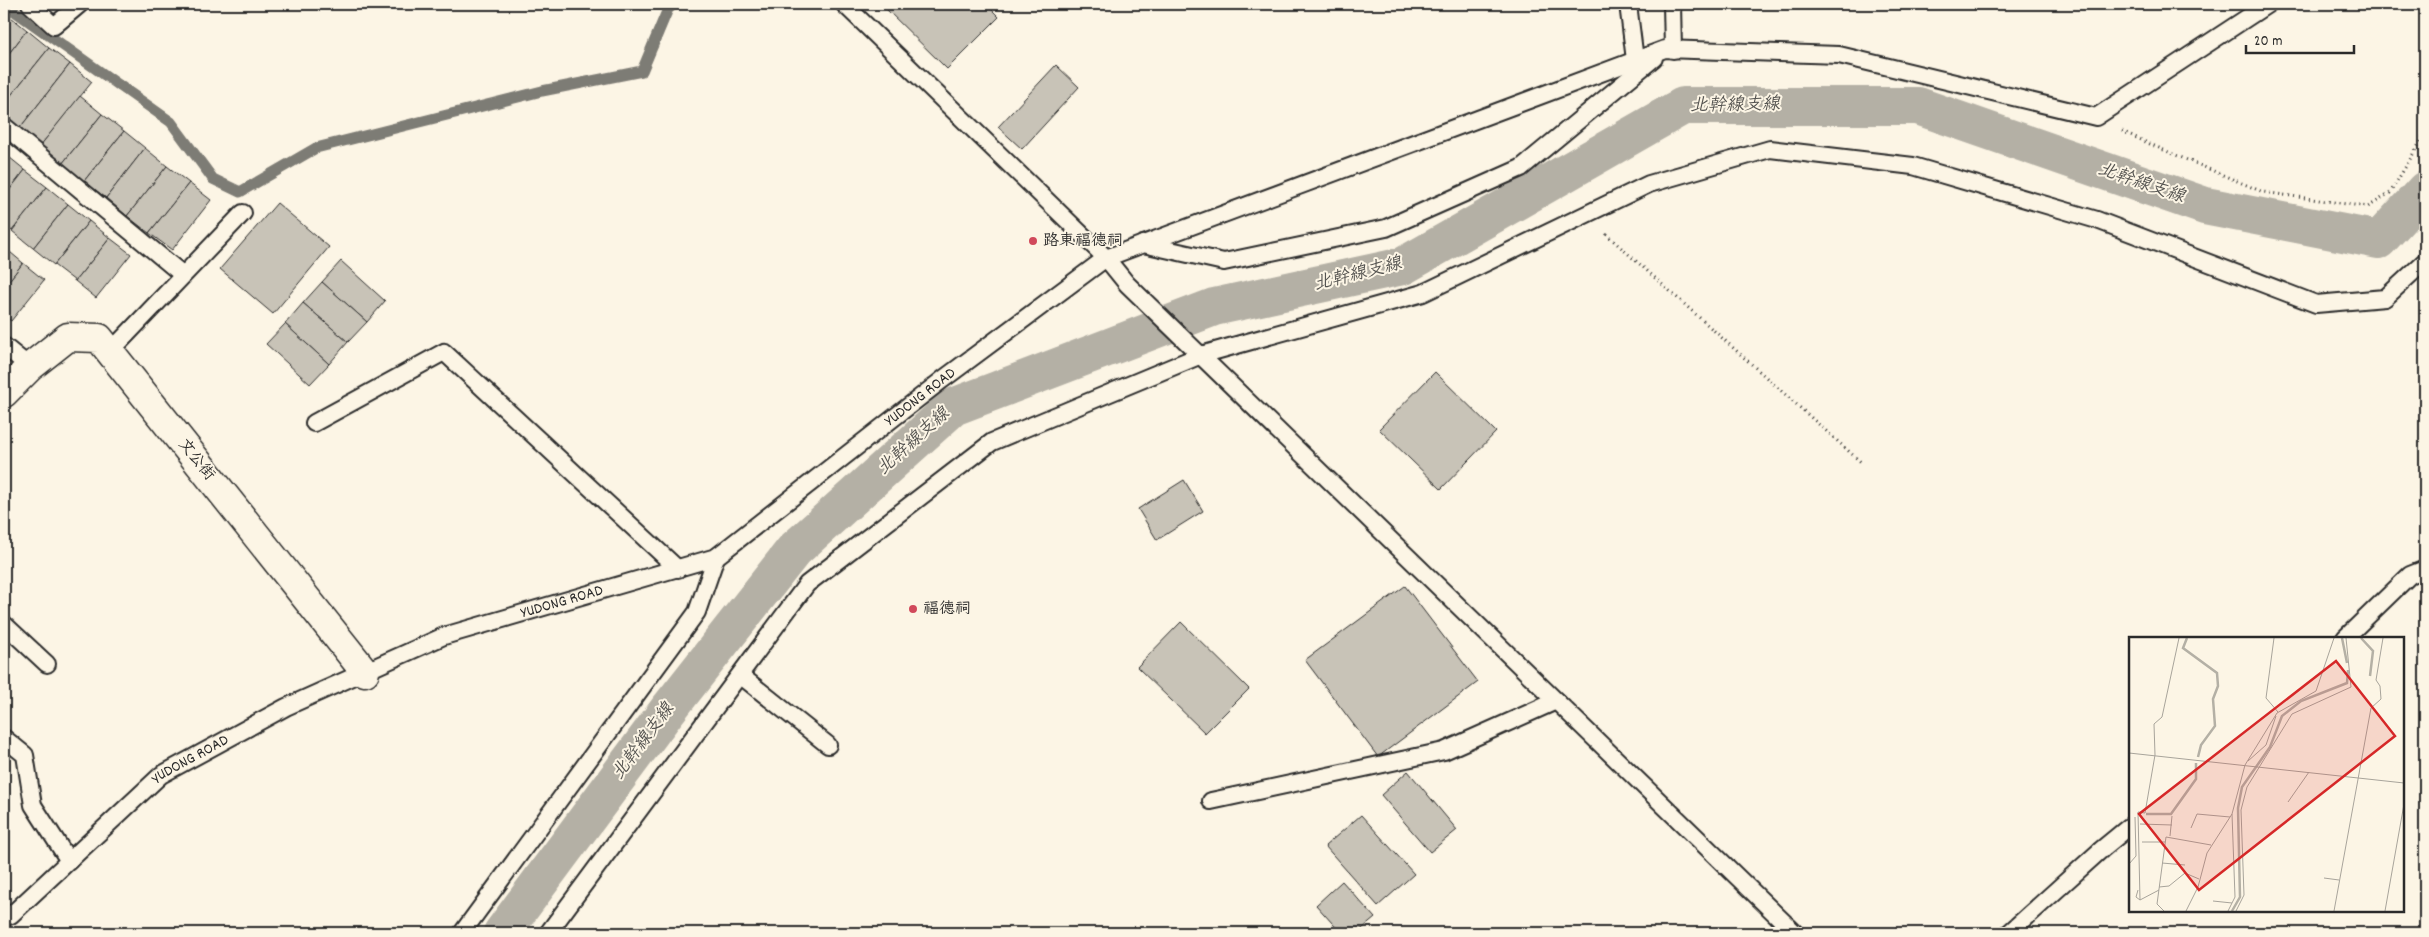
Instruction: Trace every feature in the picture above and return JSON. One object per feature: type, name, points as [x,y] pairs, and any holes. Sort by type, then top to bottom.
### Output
[{"type":"street","name":"文公街","points":[[4,392],[30,367],[68,337],[99,338],[365,672]]},
{"type":"lane","points":[[30,4],[54,26],[80,4]]},
{"type":"lane","points":[[844,4],[1106,258],[1127,284],[1185,338],[1795,933]]},
{"type":"lane","points":[[1628,4],[1635,60]]},
{"type":"lane","points":[[1669,50],[1672,4]]},
{"type":"lane","points":[[1144,244],[1224,262],[1386,228],[1521,168],[1669,50],[1840,55],[2096,117],[2268,4]]},
{"type":"lane","name":"YUDONG ROAD","points":[[4,918],[11,915],[161,775],[286,708],[444,636],[716,557],[942,380],[1106,258],[1635,60],[1669,50]]},
{"type":"lane","points":[[4,126],[184,275]]},
{"type":"lane","points":[[548,933],[807,584],[992,442],[1201,355],[1423,293],[1648,184],[1770,149],[1913,166],[2097,220],[2316,304],[2385,298],[2425,261]]},
{"type":"lane","points":[[110,352],[243,213]]},
{"type":"lane","points":[[4,346],[30,367]]},
{"type":"lane","points":[[314,423],[444,352],[678,569]]},
{"type":"lane","points":[[462,933],[697,612],[716,557]]},
{"type":"lane","points":[[2346,637],[2410,575],[2425,569]]},
{"type":"lane","points":[[4,624],[46,664]]},
{"type":"lane","points":[[740,675],[828,745]]},
{"type":"lane","points":[[1211,801],[1444,750],[1556,700]]},
{"type":"lane","points":[[4,738],[25,755],[33,805],[69,861]]},
{"type":"lane","points":[[2009,933],[2129,827]]},
{"type":"path","points":[[2096,117],[2152,146],[2263,192],[2368,207],[2390,193],[2425,134]]},
{"type":"path","points":[[1585,215],[1863,464]]},
{"type":"building","points":[[881,4],[986,4],[999,17],[947,69]]},
{"type":"building","points":[[6,13],[27,30],[4,60],[4,16]]},
{"type":"building","points":[[27,30],[49,48],[4,104],[4,60]]},
{"type":"building","points":[[49,48],[70,64],[19,129],[4,118],[4,104]]},
{"type":"building","points":[[70,64],[92,82],[40,146],[19,129]]},
{"type":"building","points":[[1056,65],[1079,87],[1022,149],[998,127]]},
{"type":"building","points":[[80,96],[102,114],[62,164],[40,146]]},
{"type":"building","points":[[102,114],[124,131],[84,181],[62,164]]},
{"type":"building","points":[[124,131],[145,148],[106,198],[84,181]]},
{"type":"building","points":[[145,148],[167,166],[127,216],[106,198]]},
{"type":"building","points":[[4,153],[25,170],[4,197]]},
{"type":"building","points":[[167,166],[189,183],[149,233],[127,216]]},
{"type":"building","points":[[25,170],[47,187],[12,231],[4,225],[4,197]]},
{"type":"building","points":[[189,183],[211,200],[172,250],[149,233]]},
{"type":"building","points":[[47,187],[68,204],[33,248],[12,231]]},
{"type":"building","points":[[277,203],[329,247],[273,314],[220,269]]},
{"type":"building","points":[[68,204],[89,221],[54,265],[33,248]]},
{"type":"building","points":[[89,221],[110,238],[75,281],[54,265]]},
{"type":"building","points":[[110,238],[131,254],[96,298],[75,281]]},
{"type":"building","points":[[4,247],[23,263],[4,287]]},
{"type":"building","points":[[341,261],[385,301],[367,322],[322,282]]},
{"type":"building","points":[[23,263],[44,280],[11,321],[4,316],[4,287]]},
{"type":"building","points":[[322,282],[367,322],[348,342],[303,303]]},
{"type":"building","points":[[303,303],[348,342],[329,364],[285,324]]},
{"type":"building","points":[[285,324],[329,364],[310,384],[266,344]]},
{"type":"building","points":[[1435,372],[1496,432],[1441,489],[1379,429]]},
{"type":"building","points":[[1184,480],[1203,511],[1157,540],[1138,509]]},
{"type":"building","points":[[1405,586],[1478,682],[1378,757],[1305,660]]},
{"type":"building","points":[[1181,622],[1249,689],[1205,733],[1137,667]]},
{"type":"building","points":[[1408,771],[1457,830],[1430,852],[1381,795]]},
{"type":"building","points":[[1361,815],[1414,874],[1378,906],[1325,846]]},
{"type":"building","points":[[1342,881],[1375,918],[1357,933],[1341,933],[1316,905]]},
{"type":"waterway","points":[[4,7],[6,5],[171,122],[213,179],[240,192],[316,148],[542,91],[642,71],[668,9],[674,4]]},
{"type":"waterway","name":"北幹線支線","points":[[502,933],[667,711],[794,550],[953,407],[1214,307],[1403,266],[1683,106],[1918,106],[2205,206],[2379,240],[2425,190]]},
{"type":"place","name":"路東福德祠","points":[[1033,241]]},
{"type":"place","name":"福德祠","points":[[913,609]]}]
